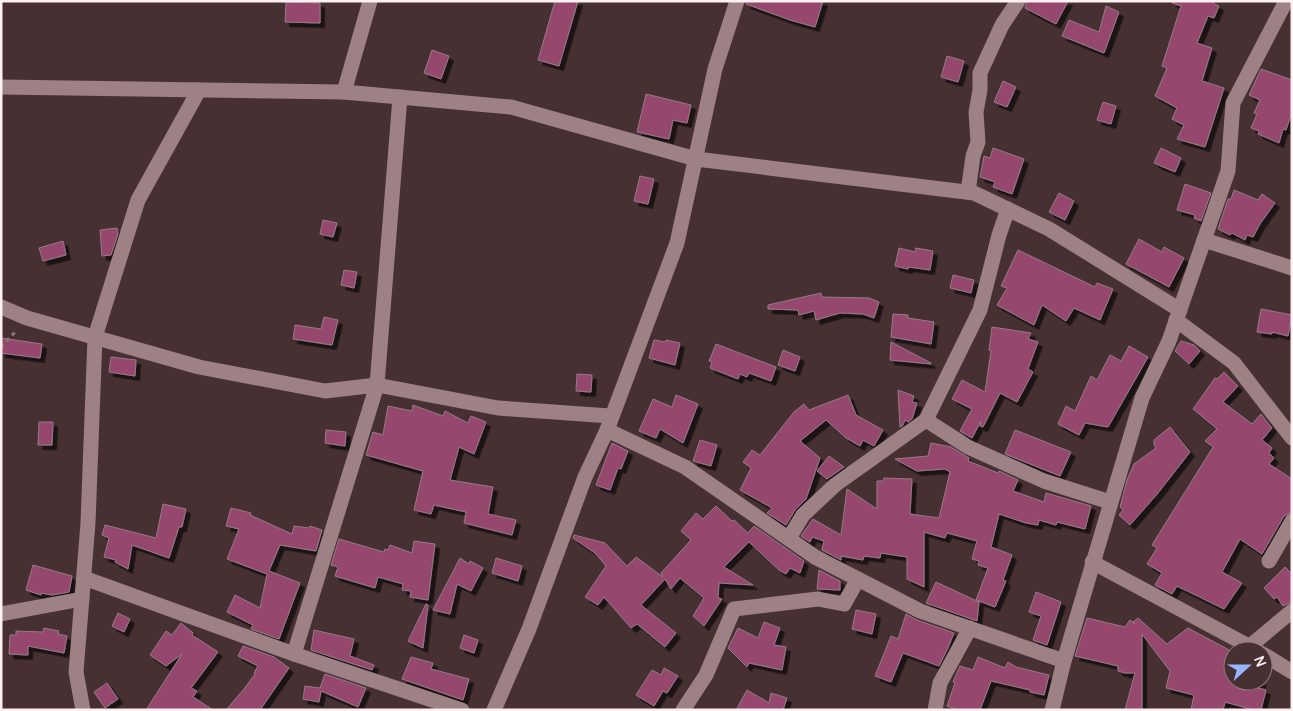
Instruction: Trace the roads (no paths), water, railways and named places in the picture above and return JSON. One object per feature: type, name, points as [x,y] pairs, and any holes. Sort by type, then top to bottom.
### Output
[{"type":"street","points":[[344,92],[370,1]]},
{"type":"street","points":[[494,710],[528,629],[585,477],[678,243],[715,69],[737,1]]},
{"type":"street","points":[[968,192],[973,156],[978,142],[976,112],[980,90],[980,73],[1002,25],[1018,1]]},
{"type":"street","points":[[1052,710],[1092,562],[1142,398],[1169,341],[1228,171],[1233,102],[1286,1]]},
{"type":"street","points":[[1,87],[344,92],[511,107],[696,159],[974,193],[1049,229],[1178,315],[1234,364],[1292,438]]},
{"type":"street","points":[[83,710],[76,672],[88,523],[95,337],[138,200],[199,90]]},
{"type":"street","points":[[294,654],[377,385],[400,97]]},
{"type":"street","points":[[789,538],[803,515],[836,485],[926,420],[980,310],[999,235],[1008,209]]},
{"type":"street","points":[[1204,240],[1292,268]]},
{"type":"street","points":[[1,307],[27,318],[199,367],[324,390],[377,385],[498,408],[608,423],[685,467],[815,557],[920,611],[1064,661]]},
{"type":"street","points":[[926,420],[968,447],[1044,481],[1110,502]]},
{"type":"street","points":[[1269,561],[1292,520]]},
{"type":"street","points":[[1092,562],[1240,641]]},
{"type":"street","points":[[84,578],[294,654],[462,710]]},
{"type":"street","points":[[683,710],[706,675],[734,609],[818,598],[844,604],[858,579]]},
{"type":"street","points":[[1,614],[82,599]]},
{"type":"street","points":[[1265,641],[1292,611]]},
{"type":"street","points":[[935,710],[940,683],[970,628]]},
{"type":"street","points":[[1273,660],[1292,672]]}]
